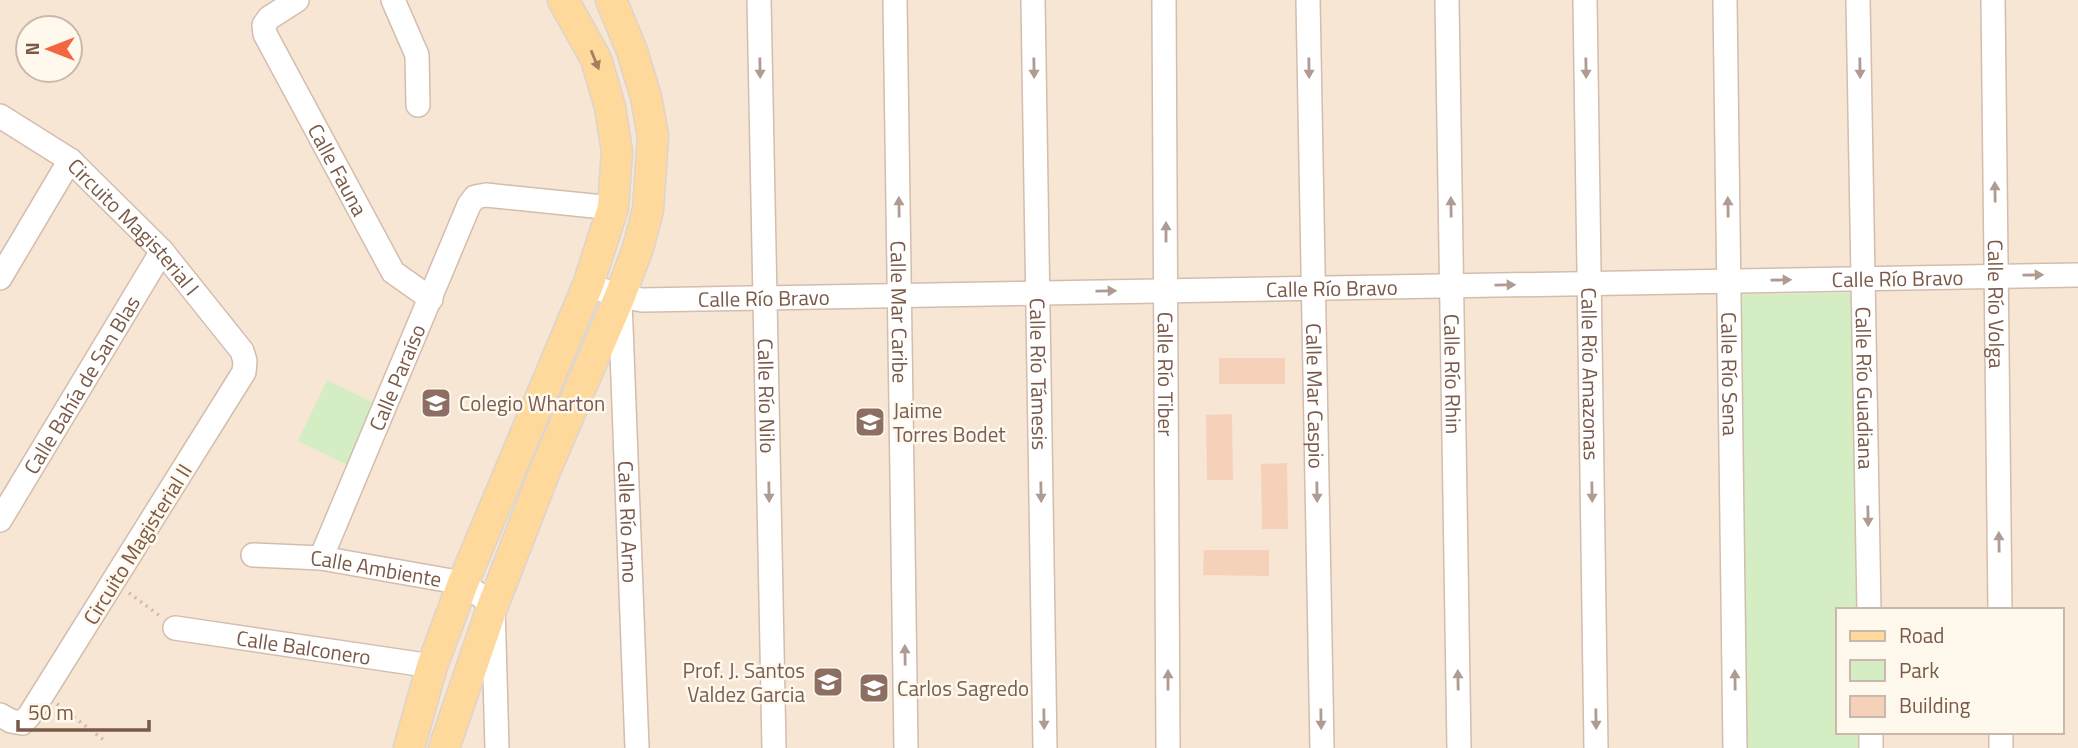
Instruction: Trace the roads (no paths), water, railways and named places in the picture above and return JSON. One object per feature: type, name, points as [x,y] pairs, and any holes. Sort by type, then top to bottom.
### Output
[{"type":"main road","points":[[410,748],[432,666],[463,583],[588,285],[613,208],[617,152],[610,107],[596,59],[564,0]]},
{"type":"main road","points":[[444,748],[493,605],[545,471],[620,296],[648,211],[653,136],[639,74],[611,0]]},
{"type":"street","name":"Calle Fauna","points":[[297,0],[269,18],[264,25],[265,34],[393,272],[431,299]]},
{"type":"street","points":[[393,0],[417,55],[418,105]]},
{"type":"street","name":"Calle Río Nilo","points":[[758,0],[774,748]]},
{"type":"street","name":"Calle Mar Caribe","points":[[895,0],[906,748]]},
{"type":"street","name":"Calle Río Támesis","points":[[1033,0],[1045,748]]},
{"type":"street","name":"Calle Río Tiber","points":[[1164,0],[1168,748]]},
{"type":"street","name":"Calle Mar Caspio","points":[[1308,0],[1322,748]]},
{"type":"street","name":"Calle Río Rhin","points":[[1447,0],[1459,748]]},
{"type":"street","name":"Calle Río Amazonas","points":[[1584,0],[1596,748]]},
{"type":"street","name":"Calle Río Sena","points":[[1725,0],[1735,748]]},
{"type":"street","name":"Calle Río Guadiana","points":[[1858,0],[1869,608]]},
{"type":"street","name":"Calle Río Volga","points":[[1993,0],[2000,608]]},
{"type":"street","name":"Circuito Magisterial I","points":[[0,116],[70,160],[162,251],[242,351],[245,361]]},
{"type":"street","points":[[0,278],[70,160]]},
{"type":"street","name":"Calle Paraíso","points":[[321,558],[469,205],[475,197],[486,195],[613,208]]},
{"type":"street","name":"Calle Bahía de San Blas","points":[[0,520],[162,251]]},
{"type":"street","name":"Calle Río Bravo","points":[[588,285],[642,300],[2078,275]]},
{"type":"street","name":"Calle Río Arno","points":[[620,296],[637,748]]},
{"type":"street","name":"Circuito Magisterial II","points":[[11,719],[43,693],[244,372],[245,361]]},
{"type":"street","name":"Calle Ambiente","points":[[253,555],[321,558],[463,583],[493,605]]},
{"type":"street","points":[[493,605],[497,748]]},
{"type":"street","name":"Calle Balconero","points":[[175,628],[432,666]]},
{"type":"place","name":"Colegio Wharton","points":[[436,403]]},
{"type":"place","name":"Jaime Torres Bodet","points":[[870,422]]},
{"type":"place","name":"Prof. J. Santos Valdez Garcia","points":[[828,682]]},
{"type":"place","name":"Carlos Sagredo","points":[[874,688]]}]
